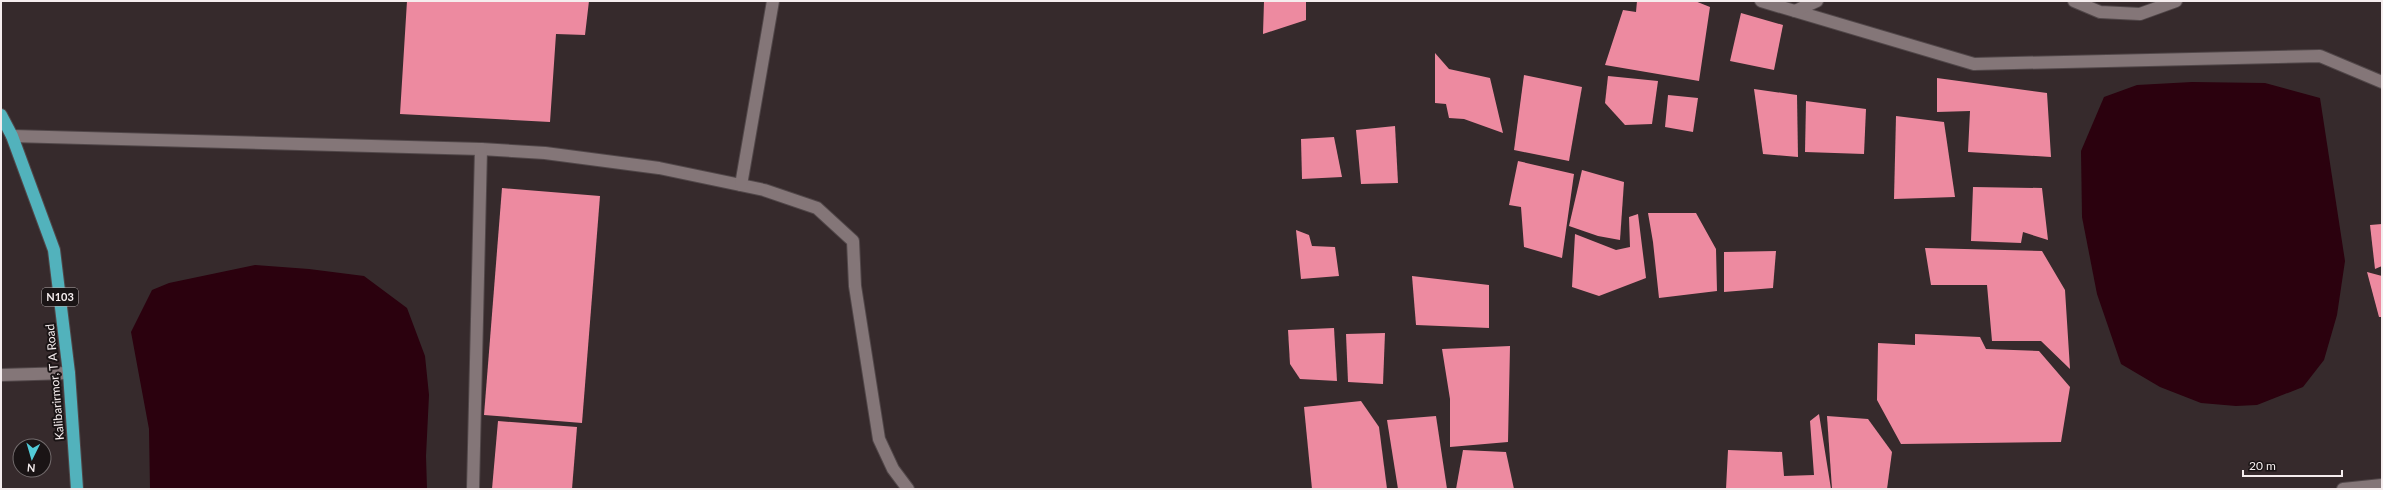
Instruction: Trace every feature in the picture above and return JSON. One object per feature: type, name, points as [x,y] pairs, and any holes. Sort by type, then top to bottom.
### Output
[{"type":"highway","name":"Kalibarirmor, T A Road","points":[[1,115],[12,136],[54,250],[70,373],[77,489]]},
{"type":"street","points":[[741,185],[773,1]]},
{"type":"street","points":[[1761,1],[1974,64],[2320,56],[2382,82]]},
{"type":"street","points":[[1795,11],[1817,1]]},
{"type":"street","points":[[2074,1],[2100,12],[2140,14],[2176,1]]},
{"type":"street","points":[[12,136],[481,149],[545,153],[659,168],[764,190],[817,208],[852,241],[855,286],[879,439],[893,469],[908,489]]},
{"type":"street","points":[[473,489],[481,149]]},
{"type":"street","points":[[1,375],[70,373]]},
{"type":"street","points":[[2343,489],[2382,485]]},
{"type":"shaded area","points":[[2192,82],[2265,83],[2320,98],[2345,261],[2337,315],[2324,360],[2303,387],[2257,405],[2236,406],[2201,403],[2160,387],[2121,364],[2097,294],[2082,217],[2081,151],[2104,97],[2137,85]]},
{"type":"shaded area","points":[[255,265],[309,269],[364,276],[407,308],[425,356],[429,395],[426,456],[427,489],[150,489],[149,429],[131,332],[152,290],[169,283]]},
{"type":"building","points":[[407,1],[589,1],[585,35],[556,34],[550,122],[400,114]]},
{"type":"building","points":[[1264,1],[1306,1],[1306,20],[1263,34]]},
{"type":"building","points":[[1637,1],[1695,1],[1710,7],[1699,81],[1605,65],[1623,10],[1636,12]]},
{"type":"building","points":[[1741,13],[1783,25],[1774,70],[1730,61]]},
{"type":"building","points":[[1435,53],[1449,69],[1490,78],[1503,133],[1464,119],[1449,118],[1446,104],[1435,103]]},
{"type":"building","points":[[1524,75],[1582,87],[1569,161],[1514,150]]},
{"type":"building","points":[[1608,76],[1658,81],[1652,124],[1625,125],[1605,103]]},
{"type":"building","points":[[1937,78],[2047,93],[2051,157],[1968,152],[1970,111],[1937,112]]},
{"type":"building","points":[[1754,89],[1797,95],[1798,157],[1763,154]]},
{"type":"building","points":[[1668,95],[1698,98],[1693,132],[1665,127]]},
{"type":"building","points":[[1806,101],[1866,109],[1864,154],[1805,152]]},
{"type":"building","points":[[1896,116],[1944,122],[1955,197],[1894,199]]},
{"type":"building","points":[[1395,126],[1398,183],[1361,184],[1356,130]]},
{"type":"building","points":[[1334,137],[1342,177],[1302,179],[1301,139]]},
{"type":"building","points":[[1518,161],[1574,174],[1562,258],[1524,247],[1521,207],[1509,205]]},
{"type":"building","points":[[1582,170],[1624,182],[1620,240],[1598,236],[1569,226]]},
{"type":"building","points":[[1973,187],[2042,188],[2048,240],[2023,232],[2021,243],[1971,241]]},
{"type":"building","points":[[502,188],[600,196],[582,423],[484,415]]},
{"type":"building","points":[[1648,213],[1696,213],[1716,249],[1717,291],[1659,298],[1653,242]]},
{"type":"building","points":[[1638,214],[1646,278],[1599,296],[1572,287],[1575,234],[1616,250],[1630,247],[1629,217]]},
{"type":"building","points":[[2382,224],[2382,266],[2375,269],[2370,225]]},
{"type":"building","points":[[1296,230],[1309,235],[1312,246],[1335,247],[1339,276],[1301,279]]},
{"type":"building","points":[[1925,248],[2042,251],[2065,290],[2070,369],[2041,341],[1992,341],[1987,285],[1931,285]]},
{"type":"building","points":[[1776,251],[1773,288],[1724,292],[1724,252]]},
{"type":"building","points":[[2367,272],[2382,276],[2382,317],[2379,317]]},
{"type":"building","points":[[1412,276],[1489,285],[1489,328],[1416,325]]},
{"type":"building","points":[[1334,328],[1337,381],[1300,379],[1290,364],[1288,330]]},
{"type":"building","points":[[1385,333],[1383,384],[1348,382],[1346,334]]},
{"type":"building","points":[[1915,334],[1980,337],[1986,349],[2039,351],[2070,387],[2061,442],[1901,444],[1877,400],[1878,343],[1915,345]]},
{"type":"building","points":[[1510,346],[1508,442],[1450,447],[1450,399],[1442,349]]},
{"type":"building","points":[[1361,401],[1379,427],[1387,489],[1312,489],[1304,407]]},
{"type":"building","points":[[1819,414],[1831,489],[1726,489],[1728,450],[1782,452],[1784,476],[1814,475],[1810,421]]},
{"type":"building","points":[[1436,416],[1447,489],[1398,489],[1387,420]]},
{"type":"building","points":[[1827,416],[1868,419],[1892,452],[1887,489],[1832,489]]},
{"type":"building","points":[[498,421],[577,427],[572,489],[492,489]]},
{"type":"building","points":[[1463,450],[1506,452],[1514,489],[1456,489]]}]
